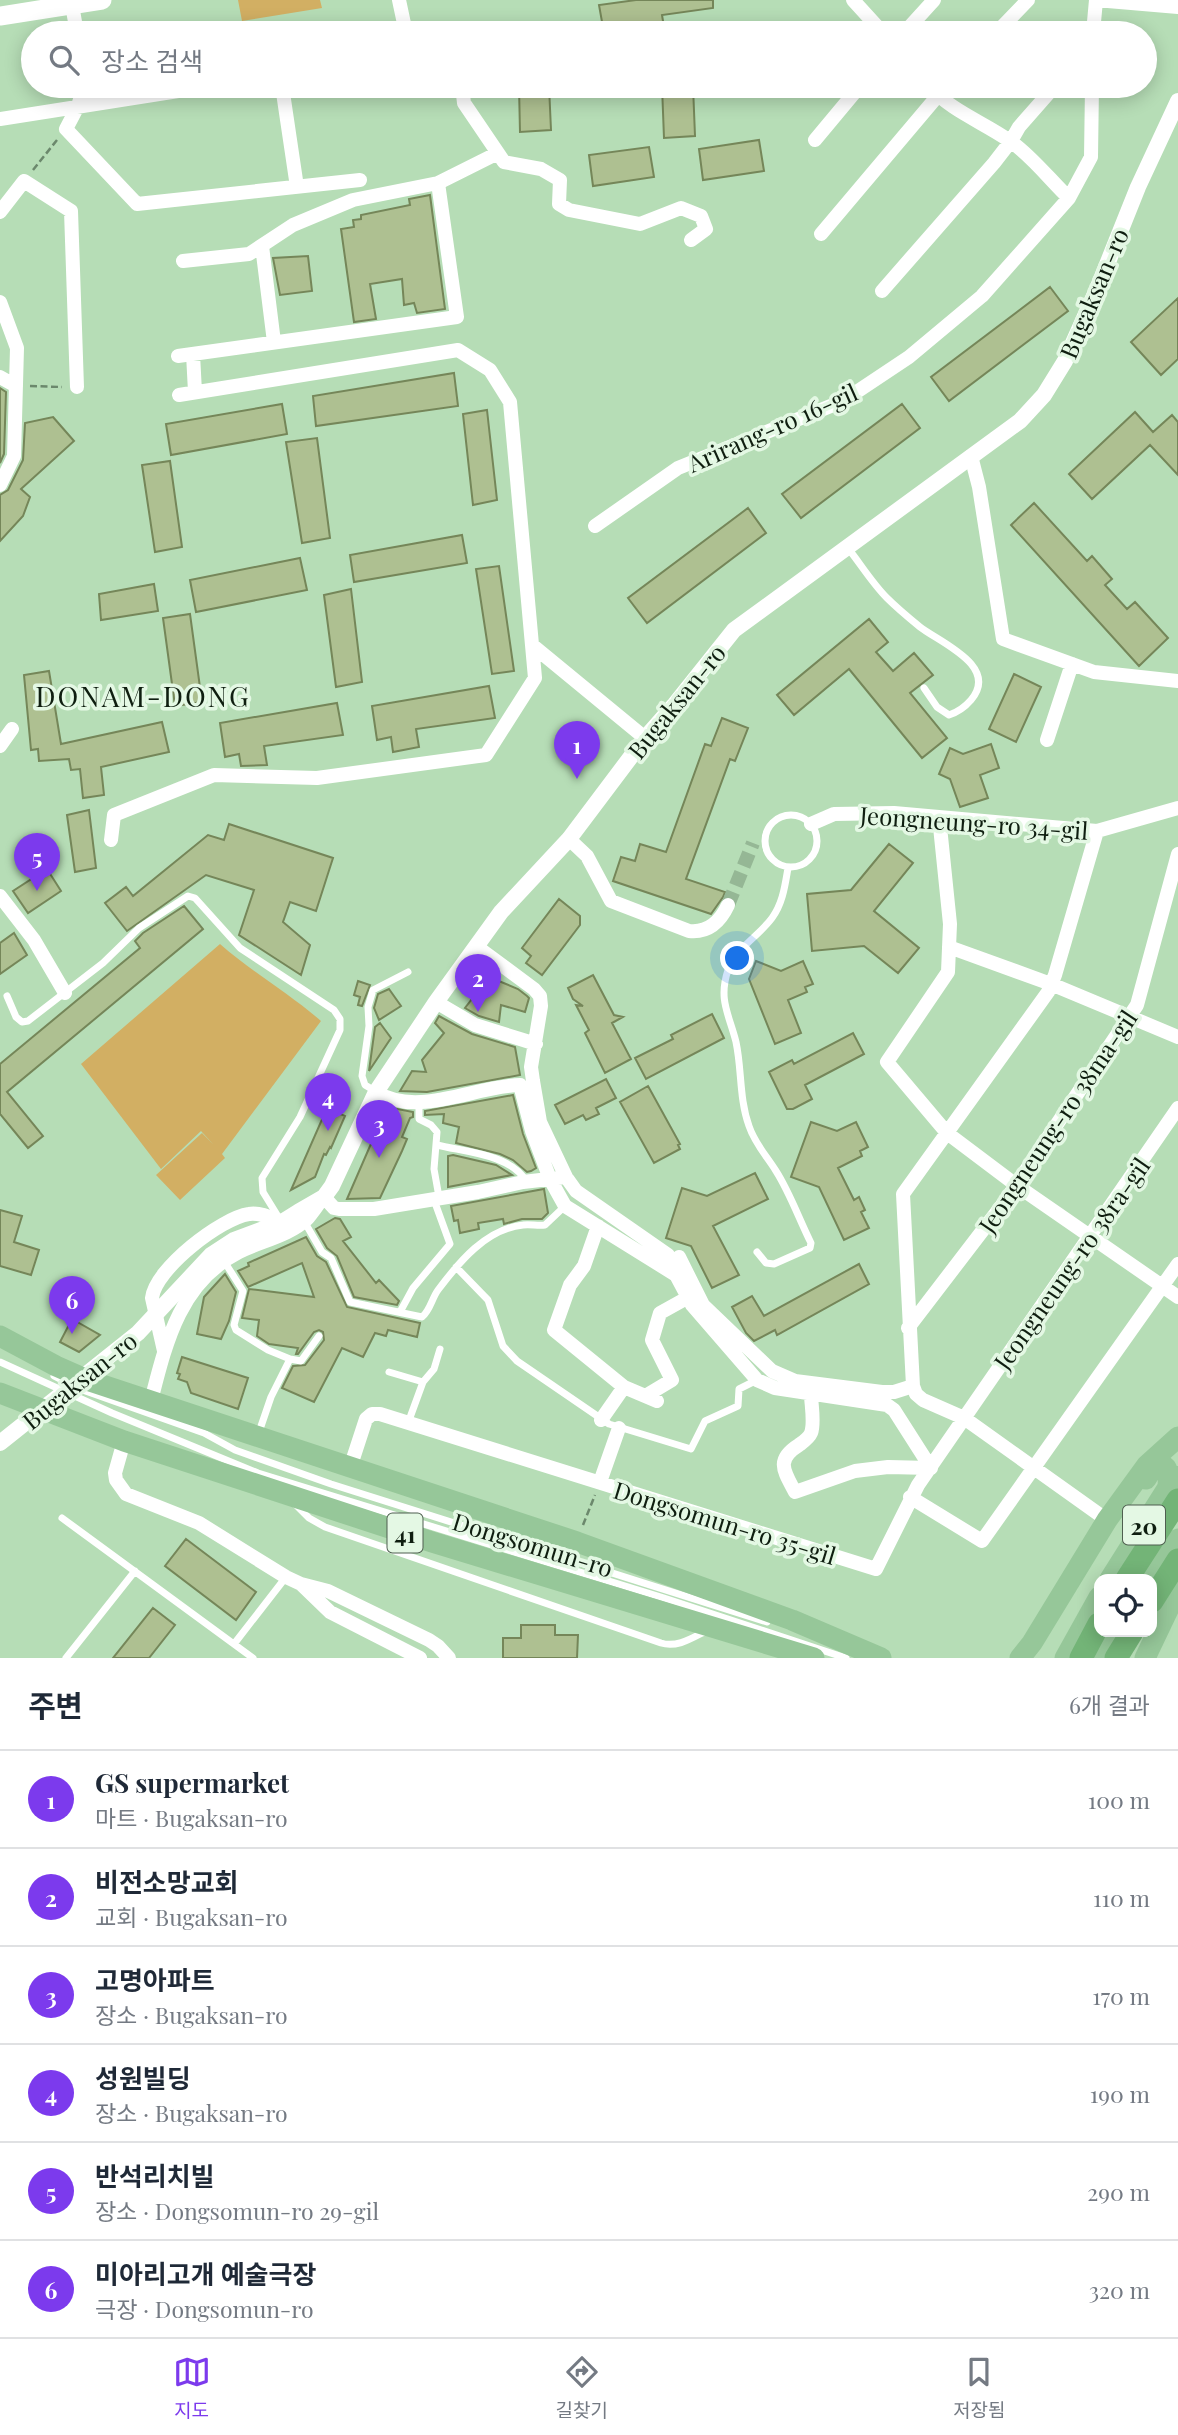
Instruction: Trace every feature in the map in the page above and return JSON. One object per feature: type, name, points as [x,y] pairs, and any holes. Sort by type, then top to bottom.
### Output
[{"type":"highway","points":[[1130,1574],[1174,1487]]},
{"type":"highway","points":[[1157,1593],[1178,1560]]},
{"type":"highway","points":[[1081,1658],[1094,1634]]},
{"type":"highway","points":[[1116,1658],[1129,1637]]},
{"type":"main road","points":[[0,16],[50,4],[72,5],[102,0]]},
{"type":"main road","name":"Dongsomun-ro","points":[[0,1336],[56,1366],[151,1401],[577,1542],[820,1644]]},
{"type":"main road","name":"Dongsomun-ro","points":[[0,1393],[124,1441],[432,1542],[658,1609],[881,1658]]},
{"type":"main road","points":[[1020,1658],[1032,1643],[1107,1520],[1147,1465],[1178,1437]]},
{"type":"main road","points":[[1032,1658],[1154,1466],[1166,1466],[1174,1487]]},
{"type":"main road","name":"20","points":[[1114,1574],[1174,1487]]},
{"type":"main road","name":"20","points":[[1154,1574],[1178,1539]]},
{"type":"main road","points":[[1145,1658],[1178,1589]]},
{"type":"main road","points":[[1065,1658],[1094,1606]]},
{"type":"main road","points":[[714,1620],[780,1658]]},
{"type":"main road","points":[[1102,1658],[1114,1637]]},
{"type":"street","points":[[399,0],[403,21]]},
{"type":"street","points":[[853,0],[872,21]]},
{"type":"street","points":[[915,21],[934,0]]},
{"type":"street","points":[[1008,21],[1028,0]]},
{"type":"street","points":[[1094,21],[1096,0],[1178,7]]},
{"type":"street","points":[[72,5],[75,21]]},
{"type":"street","points":[[81,98],[66,129],[137,204],[360,180]]},
{"type":"street","points":[[0,118],[131,98]]},
{"type":"street","points":[[284,98],[297,187]]},
{"type":"street","points":[[463,98],[504,162],[541,169],[560,180],[559,204],[569,210],[640,224],[681,208],[701,216],[706,229],[691,240]]},
{"type":"street","points":[[816,140],[850,98]]},
{"type":"street","points":[[821,234],[930,98]]},
{"type":"street","points":[[947,98],[973,120],[1012,141],[1069,198]]},
{"type":"street","points":[[881,291],[1012,141],[1019,127],[1044,98]]},
{"type":"street","name":"Arirang-ro 16-gil","points":[[595,526],[678,468],[843,401],[909,357],[982,296],[1069,198],[1091,157],[1091,98]]},
{"type":"street","name":"Bugaksan-ro","points":[[1,1442],[138,1333],[211,1255],[234,1240],[282,1222],[324,1197],[332,1186],[376,1092],[476,946],[501,912],[569,839],[645,738],[734,630],[1020,421],[1044,395],[1065,361],[1138,187],[1178,102]]},
{"type":"street","points":[[183,261],[249,254],[293,225],[353,200],[438,183],[498,153]]},
{"type":"street","points":[[0,212],[24,181],[71,211],[77,387]]},
{"type":"street","points":[[178,356],[457,317],[438,183]]},
{"type":"street","points":[[262,246],[274,342]]},
{"type":"street","points":[[0,302],[17,348],[14,456],[0,484]]},
{"type":"street","points":[[110,840],[114,815],[214,775],[317,778],[486,755],[535,678],[510,402],[491,370],[458,350],[179,395]]},
{"type":"street","points":[[193,354],[195,392]]},
{"type":"street","points":[[0,377],[16,386]]},
{"type":"street","points":[[971,456],[979,487],[1003,639],[1094,671],[1178,681]]},
{"type":"street","points":[[532,645],[645,738]]},
{"type":"street","points":[[1047,740],[1072,664]]},
{"type":"street","points":[[0,747],[12,729]]},
{"type":"street","name":"Jeongneung-ro 34-gil","points":[[811,824],[834,814],[894,813],[1097,831],[1178,808]]},
{"type":"street","points":[[939,817],[950,924],[948,972],[887,1062],[947,1133],[1016,1185],[1178,1297]]},
{"type":"street","points":[[1097,831],[1051,984],[903,1194],[908,1328],[913,1387],[916,1394],[964,1419],[1107,1520]]},
{"type":"street","points":[[569,839],[587,856],[605,893],[618,906],[698,932],[722,918],[728,905]]},
{"type":"street","name":"Jeongneung-ro 38ma-gil","points":[[908,1328],[1016,1185],[1138,1005],[1178,854]]},
{"type":"street","points":[[0,897],[34,940],[65,993]]},
{"type":"street","points":[[476,946],[537,992],[541,1006],[531,1071],[539,1116],[566,1177],[576,1191],[668,1255],[674,1262],[687,1298],[757,1380],[775,1388],[890,1406],[931,1468]]},
{"type":"street","points":[[949,947],[1051,984],[1178,1037]]},
{"type":"street","points":[[436,1002],[475,1025],[536,1044]]},
{"type":"street","points":[[376,1092],[393,1101],[419,1102],[520,1085],[532,1131],[550,1179],[565,1206],[663,1266],[680,1281]]},
{"type":"street","name":"Jeongneung-ro 38ra-gil","points":[[964,1419],[1178,1108]]},
{"type":"street","points":[[151,1401],[164,1352],[180,1310],[202,1280],[224,1261],[288,1232],[304,1221],[324,1197],[334,1208],[374,1209],[478,1192],[526,1181],[566,1177]]},
{"type":"street","name":"Bugaksan-ro","points":[[164,1352],[152,1298],[155,1284],[193,1244],[243,1215],[256,1213],[282,1222]]},
{"type":"street","points":[[598,1226],[586,1262],[568,1289],[554,1330],[624,1387],[652,1398],[672,1380],[652,1339],[660,1313],[687,1298]]},
{"type":"street","points":[[645,1237],[678,1254],[702,1305],[765,1366],[779,1375],[795,1381],[883,1392],[913,1387]]},
{"type":"street","points":[[910,1497],[982,1541],[1178,1264]]},
{"type":"street","name":"Bugaksan-ro","points":[[156,1318],[162,1322],[169,1320],[180,1310]]},
{"type":"street","points":[[601,1420],[624,1387]]},
{"type":"street","points":[[811,1394],[812,1432],[804,1442],[789,1451],[784,1460],[785,1472],[796,1492],[855,1471],[888,1467],[931,1468]]},
{"type":"street","name":"Dongsomun-ro 35-gil","points":[[350,1468],[368,1416],[380,1415],[876,1569],[910,1497],[964,1419]]},
{"type":"street","points":[[600,1482],[619,1428]]},
{"type":"street","points":[[124,1441],[115,1473],[116,1480],[126,1494],[200,1523],[286,1577],[328,1591],[429,1640],[449,1658]]},
{"type":"street","points":[[301,1584],[330,1612],[420,1658]]},
{"type":"lane","points":[[847,546],[886,597],[920,628],[968,660],[978,680],[975,695],[949,715],[937,707],[924,688]]},
{"type":"lane","points":[[792,815],[811,824],[817,836],[815,852],[804,864],[788,867],[772,860],[767,853],[765,835],[769,827],[783,816],[792,815]]},
{"type":"lane","points":[[757,1252],[766,1263],[774,1264],[810,1248],[811,1243],[776,1172],[756,1145],[748,1123],[740,1088],[736,1041],[724,1005],[723,990],[730,966],[744,944],[765,927],[779,908],[788,867]]},
{"type":"lane","points":[[7,996],[16,1017],[25,1021],[103,963],[139,928],[188,896],[195,898],[240,948],[334,1010],[340,1019],[340,1030],[300,1117],[262,1178],[263,1192],[282,1222]]},
{"type":"lane","points":[[376,1092],[365,1085],[362,1076],[369,1026],[368,1007],[373,990],[408,972]]},
{"type":"lane","points":[[400,1312],[413,1289],[450,1243],[436,1198],[434,1169],[438,1137],[435,1128],[419,1118],[419,1102]]},
{"type":"lane","points":[[437,1145],[507,1163],[520,1172],[526,1181]]},
{"type":"lane","points":[[304,1221],[322,1252],[331,1258],[350,1302],[423,1317],[435,1294],[456,1267],[497,1232],[521,1225],[545,1225],[565,1206]]},
{"type":"lane","points":[[224,1261],[243,1291],[234,1328],[238,1333],[297,1362],[302,1360],[319,1336]]},
{"type":"lane","points":[[456,1267],[488,1300],[507,1352],[601,1420],[619,1428],[691,1449],[705,1421],[738,1406],[739,1390],[757,1380]]},
{"type":"lane","points":[[408,1423],[423,1382],[433,1369],[440,1349]]},
{"type":"lane","points":[[257,1436],[271,1397],[290,1359]]},
{"type":"lane","points":[[0,1362],[112,1413],[258,1473],[595,1577],[714,1620],[846,1658]]},
{"type":"lane","points":[[44,1371],[77,1388],[204,1433],[235,1450],[331,1484],[776,1625]]},
{"type":"lane","points":[[389,1372],[423,1382]]},
{"type":"lane","points":[[284,1493],[318,1524],[669,1646],[678,1644],[714,1620]]},
{"type":"lane","points":[[62,1518],[253,1658]]},
{"type":"lane","points":[[66,1658],[135,1572]]},
{"type":"lane","points":[[234,1644],[286,1577]]},
{"type":"lane","points":[[595,1577],[658,1609]]},
{"type":"lane","points":[[788,1629],[820,1644],[831,1643],[862,1658]]},
{"type":"path","points":[[24,181],[66,129]]},
{"type":"path","points":[[16,386],[77,387]]},
{"type":"path","points":[[577,1542],[600,1482]]},
{"type":"shaded area","points":[[238,0],[320,0],[322,8],[242,21]]},
{"type":"shaded area","points":[[220,944],[321,1021],[222,1154],[225,1158],[180,1200],[156,1175],[202,1133],[213,1144],[201,1131],[161,1169],[81,1064]]},
{"type":"building","points":[[636,0],[713,0],[713,8],[662,15],[663,21],[602,21],[599,5]]},
{"type":"building","points":[[519,98],[550,98],[551,130],[520,132]]},
{"type":"building","points":[[662,98],[693,98],[695,136],[664,138]]},
{"type":"building","points":[[759,140],[764,171],[703,180],[699,149]]},
{"type":"building","points":[[649,147],[654,177],[593,186],[589,155]]},
{"type":"building","points":[[430,195],[445,309],[417,313],[414,303],[404,305],[402,279],[370,284],[376,319],[354,322],[341,229],[354,227],[353,220],[361,219],[361,215],[410,205],[409,199]]},
{"type":"building","points":[[308,256],[312,291],[280,295],[273,258]]},
{"type":"building","points":[[1050,287],[1068,311],[949,401],[931,377]]},
{"type":"building","points":[[1178,298],[1178,359],[1161,375],[1131,342]]},
{"type":"building","points":[[454,373],[458,406],[316,426],[313,396]]},
{"type":"building","points":[[0,388],[6,392],[4,454],[0,463]]},
{"type":"building","points":[[282,404],[287,434],[171,455],[166,424]]},
{"type":"building","points":[[902,404],[920,428],[801,518],[782,494]]},
{"type":"building","points":[[487,410],[497,500],[473,505],[463,414]]},
{"type":"building","points":[[1135,412],[1153,432],[1172,415],[1178,422],[1178,475],[1150,445],[1092,499],[1069,474]]},
{"type":"building","points":[[53,417],[74,441],[21,489],[30,497],[23,516],[0,541],[0,495],[8,490],[23,460],[25,423]]},
{"type":"building","points":[[317,438],[330,538],[302,543],[286,442]]},
{"type":"building","points":[[170,461],[182,547],[155,552],[142,465]]},
{"type":"building","points":[[1034,503],[1087,561],[1092,556],[1112,579],[1105,585],[1127,609],[1135,602],[1168,638],[1139,666],[1011,525]]},
{"type":"building","points":[[748,508],[766,533],[647,623],[628,598]]},
{"type":"building","points":[[462,535],[467,563],[354,582],[350,555]]},
{"type":"building","points":[[300,558],[307,590],[196,612],[190,580]]},
{"type":"building","points":[[499,566],[514,671],[492,674],[476,569]]},
{"type":"building","points":[[154,584],[158,611],[101,620],[99,594]]},
{"type":"building","points":[[351,589],[362,682],[336,687],[324,595]]},
{"type":"building","points":[[190,614],[202,702],[175,706],[163,618]]},
{"type":"building","points":[[869,619],[888,642],[876,652],[893,671],[914,653],[933,675],[910,693],[947,738],[922,758],[849,669],[794,715],[777,695]]},
{"type":"building","points":[[49,671],[61,744],[162,722],[169,752],[101,767],[104,795],[83,798],[80,769],[71,770],[69,759],[39,761],[38,749],[31,750],[24,675]]},
{"type":"building","points":[[1014,674],[1041,687],[1016,742],[989,729]]},
{"type":"building","points":[[489,686],[495,718],[416,729],[419,747],[393,752],[391,737],[377,740],[372,706]]},
{"type":"building","points":[[337,703],[343,735],[264,746],[267,765],[241,766],[239,754],[225,757],[220,723]]},
{"type":"building","points":[[722,718],[748,728],[735,761],[730,759],[686,879],[725,892],[711,914],[613,881],[621,857],[635,861],[640,844],[666,852],[705,744],[711,746]]},
{"type":"building","points":[[991,744],[999,768],[980,775],[988,798],[960,807],[950,779],[939,774],[950,748],[963,754]]},
{"type":"building","points":[[89,810],[96,868],[75,872],[67,815]]},
{"type":"building","points":[[229,824],[333,858],[316,911],[290,902],[283,922],[310,945],[301,975],[239,935],[254,890],[206,875],[127,931],[105,903],[126,887],[133,896],[208,835],[224,840]]},
{"type":"building","points":[[889,844],[913,863],[874,911],[919,948],[898,973],[864,946],[812,951],[807,894],[851,890]]},
{"type":"building","points":[[47,869],[61,891],[28,913],[13,891]]},
{"type":"building","points":[[559,899],[580,916],[580,925],[542,975],[526,963],[531,956],[522,948]]},
{"type":"building","points":[[184,906],[203,929],[7,1092],[43,1136],[28,1148],[0,1114],[0,1064],[140,948],[135,941],[143,933]]},
{"type":"building","points":[[14,933],[27,955],[0,974],[0,943]]},
{"type":"building","points":[[756,961],[781,971],[803,961],[813,984],[805,987],[807,992],[788,1000],[801,1033],[775,1044],[749,979]]},
{"type":"building","points":[[593,975],[614,1015],[623,1017],[612,1023],[631,1059],[605,1073],[585,1033],[589,1030],[576,1005],[583,1006],[573,999],[568,988]]},
{"type":"building","points":[[489,977],[518,989],[527,996],[529,998],[525,1012],[501,1005],[499,1022],[465,1008]]},
{"type":"building","points":[[358,981],[370,985],[362,1006],[358,1005],[360,997],[354,995]]},
{"type":"building","points":[[389,989],[401,1006],[379,1020],[374,1008],[378,994]]},
{"type":"building","points":[[712,1014],[724,1038],[646,1079],[635,1058],[673,1039],[671,1035]]},
{"type":"building","points":[[439,1016],[472,1034],[515,1047],[520,1075],[427,1092],[400,1091],[412,1071],[426,1072],[422,1060],[444,1033],[435,1023]]},
{"type":"building","points":[[380,1023],[391,1038],[369,1071],[375,1027]]},
{"type":"building","points":[[853,1033],[864,1054],[805,1085],[812,1099],[793,1109],[787,1109],[769,1072],[792,1060],[794,1064]]},
{"type":"building","points":[[606,1079],[616,1098],[596,1108],[599,1114],[586,1120],[583,1115],[565,1124],[555,1105]]},
{"type":"building","points":[[648,1086],[680,1144],[680,1149],[654,1163],[620,1102]]},
{"type":"building","points":[[513,1095],[523,1134],[536,1168],[527,1172],[513,1160],[500,1154],[456,1143],[459,1127],[443,1123],[444,1114],[425,1115],[425,1111]]},
{"type":"building","points":[[387,1107],[413,1112],[402,1137],[407,1139],[402,1151],[380,1198],[347,1199]]},
{"type":"building","points":[[327,1108],[345,1116],[331,1148],[324,1154],[315,1177],[291,1190]]},
{"type":"building","points":[[811,1122],[837,1131],[856,1122],[868,1147],[860,1151],[862,1156],[838,1168],[854,1200],[859,1197],[865,1210],[861,1212],[869,1228],[844,1240],[819,1187],[791,1177]]},
{"type":"building","points":[[448,1156],[496,1165],[512,1175],[448,1187]]},
{"type":"building","points":[[755,1173],[768,1199],[713,1226],[739,1275],[712,1288],[691,1246],[666,1238],[682,1188],[707,1196]]},
{"type":"building","points":[[544,1189],[548,1213],[542,1219],[522,1219],[504,1224],[503,1219],[478,1223],[479,1229],[460,1233],[458,1220],[454,1221],[451,1206]]},
{"type":"building","points":[[0,1210],[22,1216],[14,1242],[39,1250],[31,1275],[0,1266]]},
{"type":"building","points":[[335,1218],[340,1219],[351,1237],[343,1241],[376,1283],[379,1280],[399,1301],[397,1305],[354,1297],[337,1256],[327,1248],[316,1229]]},
{"type":"building","points":[[306,1237],[317,1256],[326,1262],[347,1307],[420,1323],[417,1337],[388,1330],[386,1336],[375,1333],[363,1357],[342,1348],[314,1402],[282,1388],[293,1366],[305,1365],[324,1340],[323,1332],[314,1332],[296,1354],[298,1348],[269,1344],[257,1336],[259,1320],[242,1318],[249,1289],[314,1297],[302,1263],[248,1287],[238,1271],[249,1266],[248,1263]]},
{"type":"building","points":[[859,1264],[869,1284],[777,1335],[775,1330],[754,1341],[746,1333],[732,1307],[752,1296],[764,1316]]},
{"type":"building","points":[[225,1274],[236,1292],[229,1321],[221,1339],[197,1334],[204,1297]]},
{"type":"building","points":[[72,1319],[100,1335],[79,1352],[60,1342]]},
{"type":"building","points":[[182,1357],[248,1378],[238,1409],[191,1393],[187,1382],[178,1379]]},
{"type":"building","points":[[186,1539],[256,1592],[236,1620],[165,1566]]},
{"type":"building","points":[[153,1608],[175,1625],[149,1658],[113,1658]]},
{"type":"building","points":[[521,1625],[555,1625],[555,1635],[578,1635],[577,1658],[503,1658],[503,1638],[521,1638]]},
{"type":"tunnel","points":[[728,905],[753,843]]},
{"type":"place","name":"GS supermarket","points":[[577,779]]},
{"type":"place","name":"반석리치빌","points":[[37,891]]},
{"type":"place","name":"비전소망교회","points":[[478,1012]]},
{"type":"place","name":"성원빌딩","points":[[328,1131]]},
{"type":"place","name":"고명아파트","points":[[379,1158]]},
{"type":"place","name":"미아리고개 예술극장","points":[[72,1334]]},
{"type":"district","name":"DONAM-DONG","points":[[143,695]]}]
